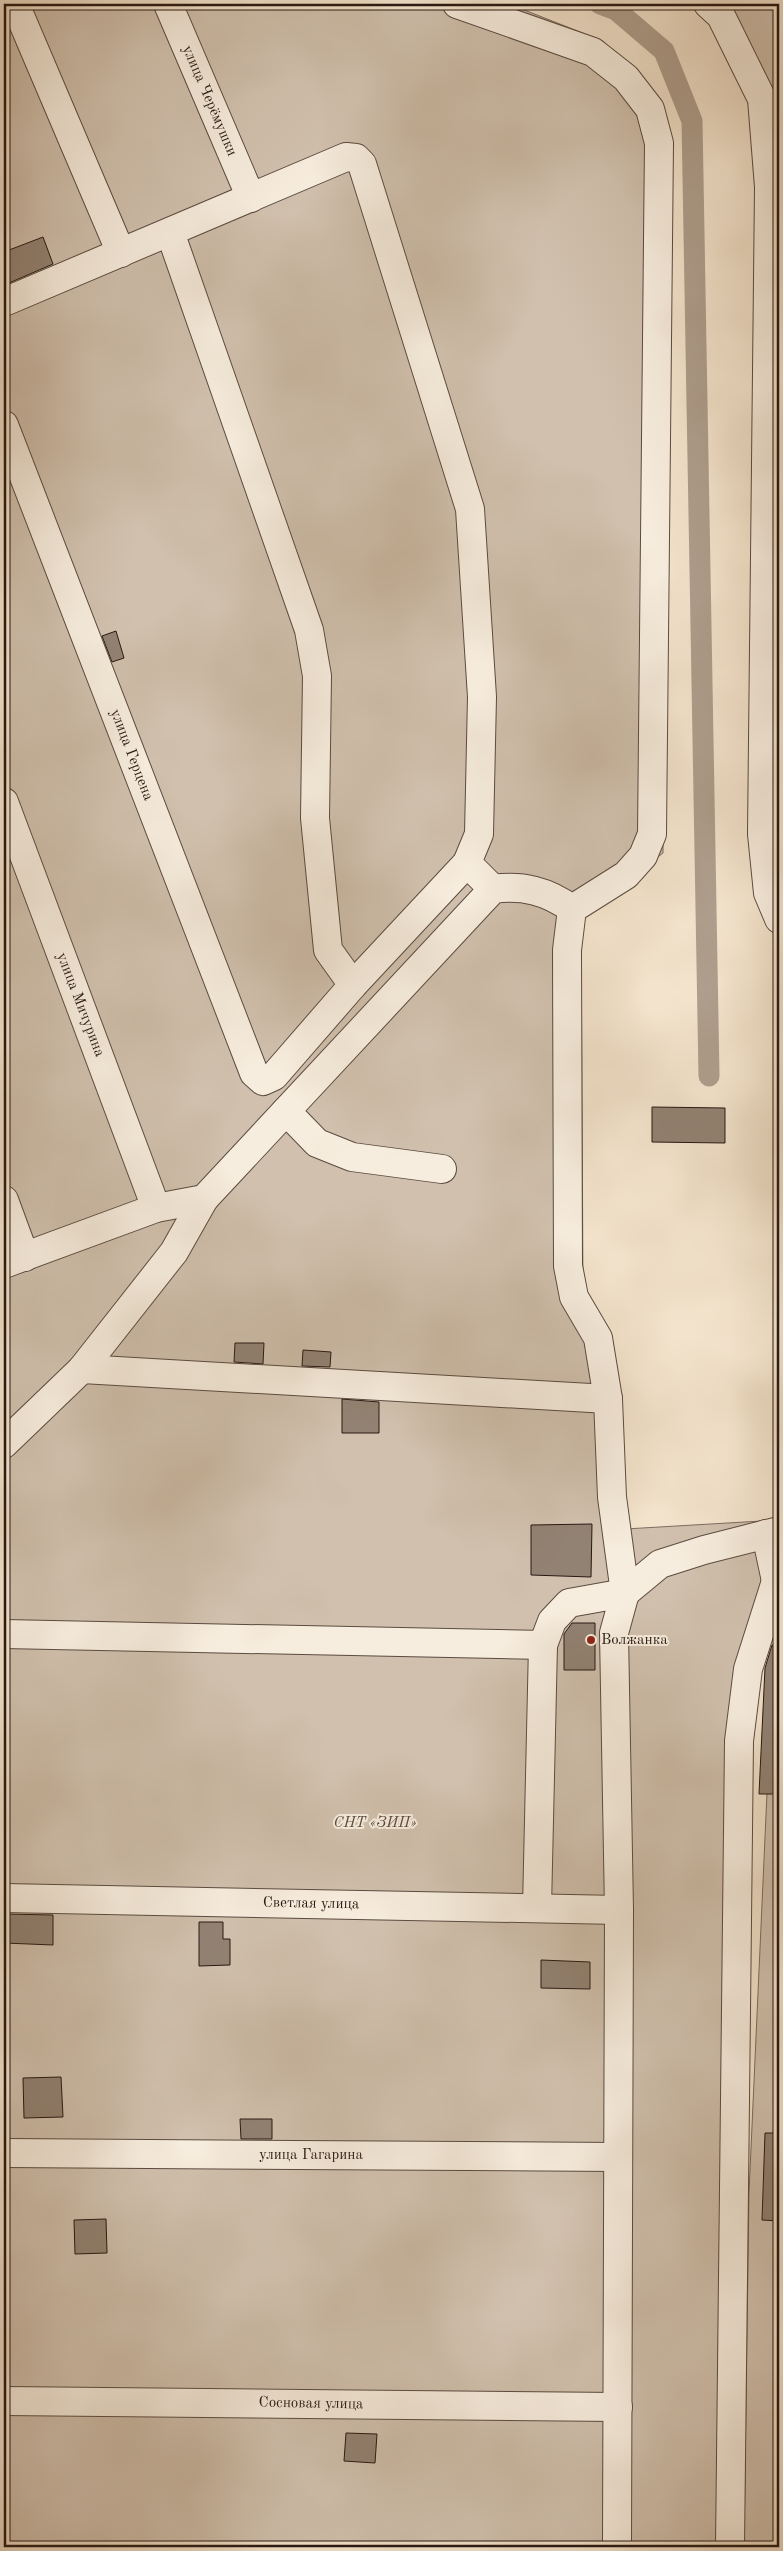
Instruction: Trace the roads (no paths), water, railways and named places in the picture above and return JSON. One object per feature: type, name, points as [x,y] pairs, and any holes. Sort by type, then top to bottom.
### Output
[{"type":"street","points":[[15,4],[121,253]]},
{"type":"street","name":"улица Черёмушки","points":[[168,4],[251,198]]},
{"type":"street","points":[[457,4],[592,52],[626,78],[650,109],[659,143],[652,834],[643,856],[626,875],[572,909]]},
{"type":"street","points":[[708,4],[722,16],[762,99],[769,187],[762,834],[768,893],[779,919]]},
{"type":"street","points":[[4,302],[346,157],[356,158],[362,164],[470,509],[482,697],[479,834],[467,863],[352,985],[328,950],[315,818],[317,676],[309,630],[170,232]]},
{"type":"street","name":"улица Герцена","points":[[4,425],[254,1073],[263,1081],[274,1076],[352,985]]},
{"type":"street","name":"улица Мичурина","points":[[4,802],[156,1208]]},
{"type":"street","points":[[467,863],[493,889]]},
{"type":"street","points":[[4,1444],[82,1369],[174,1252],[204,1199],[493,889],[515,886],[555,897],[572,909]]},
{"type":"street","points":[[572,909],[567,950],[568,1266],[574,1297],[598,1338],[608,1399],[612,1497],[625,1593],[614,1633],[618,1910],[617,2547]]},
{"type":"street","points":[[286,1111],[317,1143],[352,1157],[442,1169]]},
{"type":"street","points":[[4,1200],[14,1261],[156,1208],[204,1199]]},
{"type":"street","points":[[82,1369],[608,1399]]},
{"type":"street","points":[[537,1908],[543,1645],[552,1621],[569,1603],[625,1593],[660,1564],[773,1532],[777,1584],[748,1669],[739,1741],[730,2547]]},
{"type":"street","points":[[4,1634],[543,1645]]},
{"type":"street","name":"Светлая улица","points":[[4,1898],[618,1910]]},
{"type":"street","name":"улица Гагарина","points":[[4,2152],[618,2157]]},
{"type":"street","name":"Сосновая улица","points":[[4,2401],[618,2407]]},
{"type":"waterway","points":[[600,4],[616,10],[664,51],[692,121],[709,1076]]},
{"type":"place","name":"Волжанка","points":[[591,1640]]},
{"type":"park label","name":"СНТ «ЗИП»","points":[[375,1823]]}]
